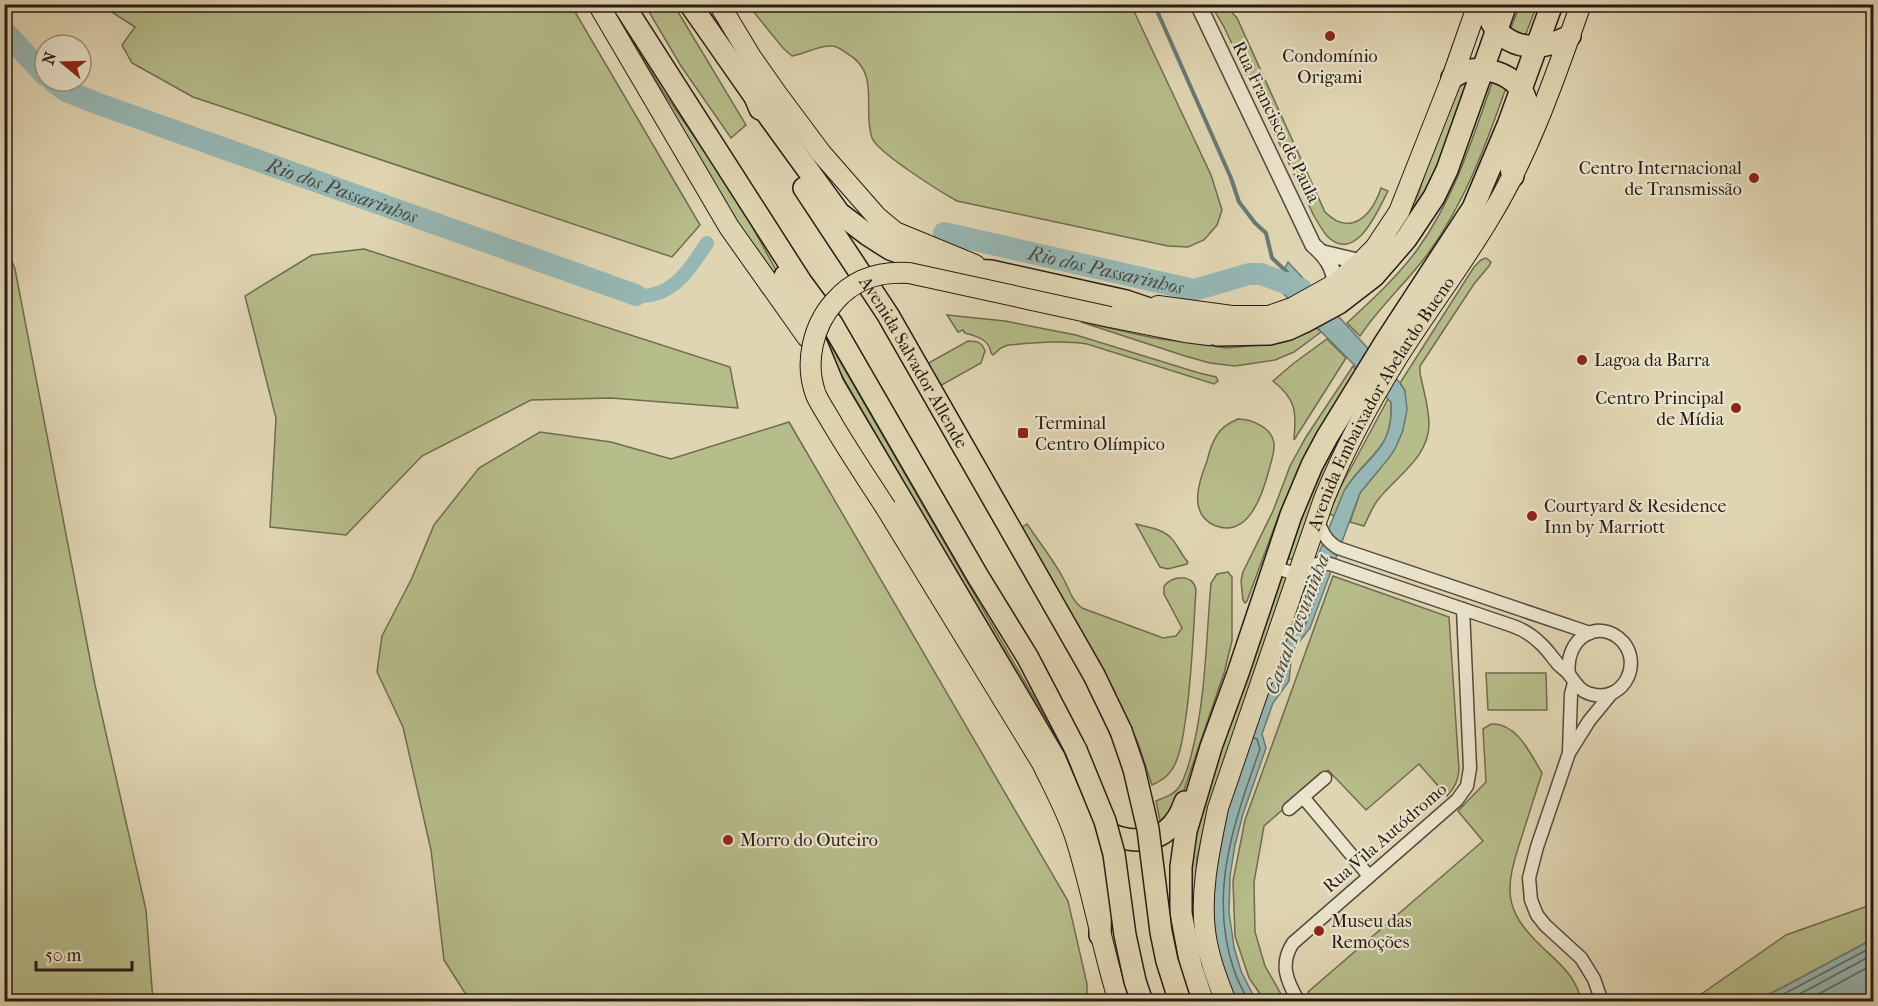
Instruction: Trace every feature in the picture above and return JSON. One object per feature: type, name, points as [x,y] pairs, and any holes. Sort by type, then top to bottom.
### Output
[{"type":"highway","points":[[623,4],[801,282],[832,324],[977,575],[1028,658],[1076,750],[1105,820],[1114,854],[1125,935],[1142,1002]]},
{"type":"highway","name":"Avenida Salvador Allende","points":[[690,4],[755,97],[770,136],[888,315],[1094,675],[1121,731],[1134,769],[1148,829],[1161,932],[1167,961],[1180,1002]]},
{"type":"highway","points":[[1488,4],[1489,18],[1497,31],[1515,43],[1536,46],[1553,43],[1570,36]]},
{"type":"highway","points":[[755,97],[839,213],[890,249],[915,258],[1126,301],[1185,321],[1218,336],[1269,334],[1289,329],[1298,315],[1333,292],[1374,276],[1406,240],[1434,197],[1447,170],[1506,4]]},
{"type":"highway","name":"Avenida Embaixador Abelardo Bueno","points":[[1208,757],[1239,673],[1291,515],[1312,465],[1367,389],[1392,349],[1473,207],[1521,91],[1552,4]]},
{"type":"highway","points":[[1452,78],[1459,73],[1483,70],[1509,78],[1526,99],[1526,118],[1510,161],[1513,176]]},
{"type":"highway","points":[[755,211],[759,230],[781,266],[833,384],[1054,757],[1092,845],[1101,891],[1100,935]]},
{"type":"highway","points":[[1054,757],[1077,785],[1100,831],[1128,840],[1150,839],[1162,835],[1173,824],[1182,811],[1194,777],[1208,757]]},
{"type":"highway","points":[[1203,1002],[1185,939],[1181,913],[1181,867],[1186,831],[1208,757]]},
{"type":"main road","points":[[598,4],[729,227],[820,354]]},
{"type":"main road","points":[[719,4],[751,57],[777,94],[821,153],[877,217],[895,232],[991,272]]},
{"type":"main road","points":[[1333,292],[1375,248],[1399,212],[1452,78],[1478,4]]},
{"type":"main road","name":"Avenida Embaixador Abelardo Bueno","points":[[1392,349],[1469,250],[1513,176],[1542,112],[1581,4]]},
{"type":"main road","points":[[1119,1002],[1076,838],[1063,805],[1042,763],[843,442],[816,394],[811,355],[815,331],[827,309],[838,297],[875,274],[892,272],[909,273],[1185,332],[1218,336]]},
{"type":"main road","points":[[1126,301],[1249,317],[1298,315]]},
{"type":"main road","name":"Avenida Embaixador Abelardo Bueno","points":[[1226,1002],[1215,975],[1205,930],[1208,860],[1218,808],[1306,570],[1321,527],[1336,470],[1367,389]]},
{"type":"street","name":"Rua Francisco de Paula","points":[[1198,4],[1313,245],[1323,253],[1334,271],[1333,292]]},
{"type":"street","points":[[1323,253],[1361,262]]},
{"type":"street","points":[[1321,527],[1334,546],[1590,633],[1602,632],[1617,637],[1626,645],[1629,652],[1630,674],[1622,686],[1611,694],[1589,721],[1569,753],[1530,868],[1529,890],[1537,915],[1581,958],[1594,979],[1602,1002]]},
{"type":"street","points":[[1274,567],[1306,570],[1321,563],[1330,564],[1513,626],[1532,635],[1571,678],[1589,694],[1599,696],[1611,694]]},
{"type":"street","name":"Rua Vila Autódromo","points":[[1299,1002],[1285,974],[1285,961],[1289,949],[1298,937],[1457,800],[1467,786],[1470,768],[1463,609]]},
{"type":"street","points":[[1569,753],[1571,678],[1568,664],[1571,650],[1578,640],[1590,633]]},
{"type":"street","points":[[1289,809],[1325,778]]},
{"type":"street","points":[[1303,797],[1369,876]]},
{"type":"green space","points":[[101,5],[571,5],[700,225],[672,257],[193,97],[132,63],[122,45],[135,27]]},
{"type":"green space","points":[[606,5],[611,5],[662,90],[736,197],[787,290],[785,292],[730,214]]},
{"type":"green space","points":[[645,5],[674,5],[746,125],[731,138],[681,66]]},
{"type":"green space","points":[[748,5],[1131,5],[1211,175],[1222,210],[1217,225],[1204,240],[1188,247],[1168,246],[957,201],[911,172],[886,153],[872,138],[869,127],[867,82],[858,62],[832,46],[792,56]]},
{"type":"green space","points":[[1211,5],[1225,5],[1237,18],[1325,212],[1335,220],[1352,223],[1359,220],[1372,207],[1381,188],[1388,191],[1365,232],[1356,240],[1347,244],[1338,243],[1327,236],[1320,226],[1223,25]]},
{"type":"green space","points":[[1520,5],[1537,5],[1525,36],[1510,30]]},
{"type":"green space","points":[[1493,80],[1507,85],[1482,151],[1453,215],[1427,255],[1360,336],[1347,323],[1401,270],[1430,230],[1461,168]]},
{"type":"green space","points":[[1465,81],[1468,82],[1432,188],[1376,267],[1418,195],[1449,100],[1458,85]]},
{"type":"green space","points":[[4,241],[15,269],[95,685],[146,910],[153,1001],[5,1001]]},
{"type":"green space","points":[[364,249],[730,367],[738,408],[611,398],[531,400],[422,456],[346,535],[270,527],[276,418],[245,296],[312,255]]},
{"type":"green space","points":[[1486,258],[1491,262],[1489,266],[1474,284],[1420,366],[1429,418],[1428,436],[1423,447],[1410,466],[1377,501],[1364,526],[1350,522],[1360,493],[1394,450],[1403,430],[1405,391],[1400,383],[1474,267]]},
{"type":"green space","points":[[947,315],[1005,321],[1076,335],[1216,377],[1218,381],[1214,384],[1087,344],[1048,342],[1008,345],[993,355],[982,339],[965,333],[963,330],[958,332]]},
{"type":"green space","points":[[816,320],[1059,741],[1090,799],[813,326]]},
{"type":"green space","points":[[1081,322],[1154,338],[1227,348],[1258,345],[1297,337],[1317,328],[1321,332],[1294,352],[1275,360],[1235,366],[1210,363],[1185,356]]},
{"type":"green space","points":[[1327,339],[1346,358],[1294,440],[1295,414],[1291,400],[1273,381]]},
{"type":"green space","points":[[968,341],[979,343],[984,348],[981,363],[938,387],[925,365]]},
{"type":"green space","points":[[1353,366],[1358,372],[1299,469],[1245,603],[1241,581],[1243,572],[1273,511],[1290,466],[1306,437]]},
{"type":"green space","points":[[1368,386],[1307,520],[1294,556],[1292,559],[1286,559],[1298,518],[1332,445]]},
{"type":"green space","points":[[1388,399],[1391,402],[1391,418],[1385,440],[1347,486],[1335,516],[1329,514],[1339,490]]},
{"type":"green space","points":[[1238,419],[1255,423],[1270,433],[1274,449],[1263,490],[1253,511],[1246,520],[1237,526],[1228,528],[1216,526],[1207,521],[1198,506],[1198,497],[1201,478],[1215,438],[1219,432]]},
{"type":"green space","points":[[789,422],[1068,901],[1087,984],[1087,1001],[470,1001],[444,960],[431,850],[403,727],[377,672],[382,636],[412,578],[434,525],[479,468],[540,432],[611,442],[671,459]]},
{"type":"green space","points":[[1027,524],[1058,569],[1078,605],[1163,638],[1176,636],[1182,628],[1164,594],[1164,586],[1177,578],[1187,579],[1194,585],[1196,590],[1191,673],[1183,739],[1173,768],[1166,777],[1152,785],[1138,743],[1115,695],[1015,532]]},
{"type":"green space","points":[[1136,524],[1168,535],[1188,562],[1187,564],[1168,569],[1160,567]]},
{"type":"green space","points":[[1228,572],[1232,577],[1232,641],[1224,673],[1181,799],[1161,825],[1156,801],[1177,790],[1185,775],[1197,731],[1203,689],[1211,583],[1217,574]]},
{"type":"green space","points":[[1280,574],[1287,576],[1209,805],[1197,858],[1195,891],[1206,974],[1215,1001],[1209,1001],[1189,923],[1192,834]]},
{"type":"green space","points":[[1333,576],[1449,617],[1459,774],[1456,784],[1447,796],[1419,764],[1366,810],[1328,770],[1264,826],[1254,882],[1255,932],[1265,966],[1285,1001],[1265,1001],[1249,978],[1235,936],[1233,881],[1245,820]]},
{"type":"green space","points":[[1486,673],[1546,673],[1547,710],[1488,710]]},
{"type":"green space","points":[[1491,724],[1508,728],[1516,734],[1542,773],[1512,871],[1510,897],[1520,921],[1571,978],[1581,1001],[1313,1001],[1308,992],[1483,841],[1458,811],[1486,782],[1483,729]]},
{"type":"green space","points":[[1873,904],[1873,939],[1757,1001],[1690,1002],[1786,935]]},
{"type":"water","name":"Canal Pavuninha","points":[[1288,262],[1400,383],[1405,391],[1407,410],[1403,430],[1395,449],[1360,493],[1310,628],[1292,651],[1289,681],[1273,703],[1262,734],[1266,748],[1243,814],[1235,845],[1230,876],[1229,912],[1234,947],[1241,971],[1256,1001],[1229,1002],[1225,994],[1206,882],[1255,711],[1344,491],[1383,443],[1391,419],[1391,402],[1276,286]]},
{"type":"water","points":[[1873,939],[1873,1001],[1757,1001]]},
{"type":"waterway","points":[[1154,4],[1231,178],[1239,202],[1266,233],[1272,258],[1287,272]]},
{"type":"waterway","name":"Rio dos Passarinhos","points":[[4,31],[33,62]]},
{"type":"waterway","name":"Rio dos Passarinhos","points":[[71,93],[636,295]]},
{"type":"waterway","name":"Rio dos Passarinhos","points":[[944,233],[1194,290],[1249,274],[1261,274],[1301,289],[1304,293]]},
{"type":"waterway","points":[[636,295],[651,295],[669,288],[684,275],[707,243]]},
{"type":"place","name":"Condomínio Origami","points":[[1330,36]]},
{"type":"place","name":"Centro Internacional de Transmissão","points":[[1754,178]]},
{"type":"place","name":"Lagoa da Barra","points":[[1582,360]]},
{"type":"place","name":"Centro Principal de Mídia","points":[[1736,408]]},
{"type":"place","name":"Terminal Centro Olímpico","points":[[1023,433]]},
{"type":"place","name":"Courtyard & Residence Inn by Marriott","points":[[1532,516]]},
{"type":"place","name":"Morro do Outeiro","points":[[728,840]]},
{"type":"place","name":"Museu das Remoções","points":[[1319,931]]}]
